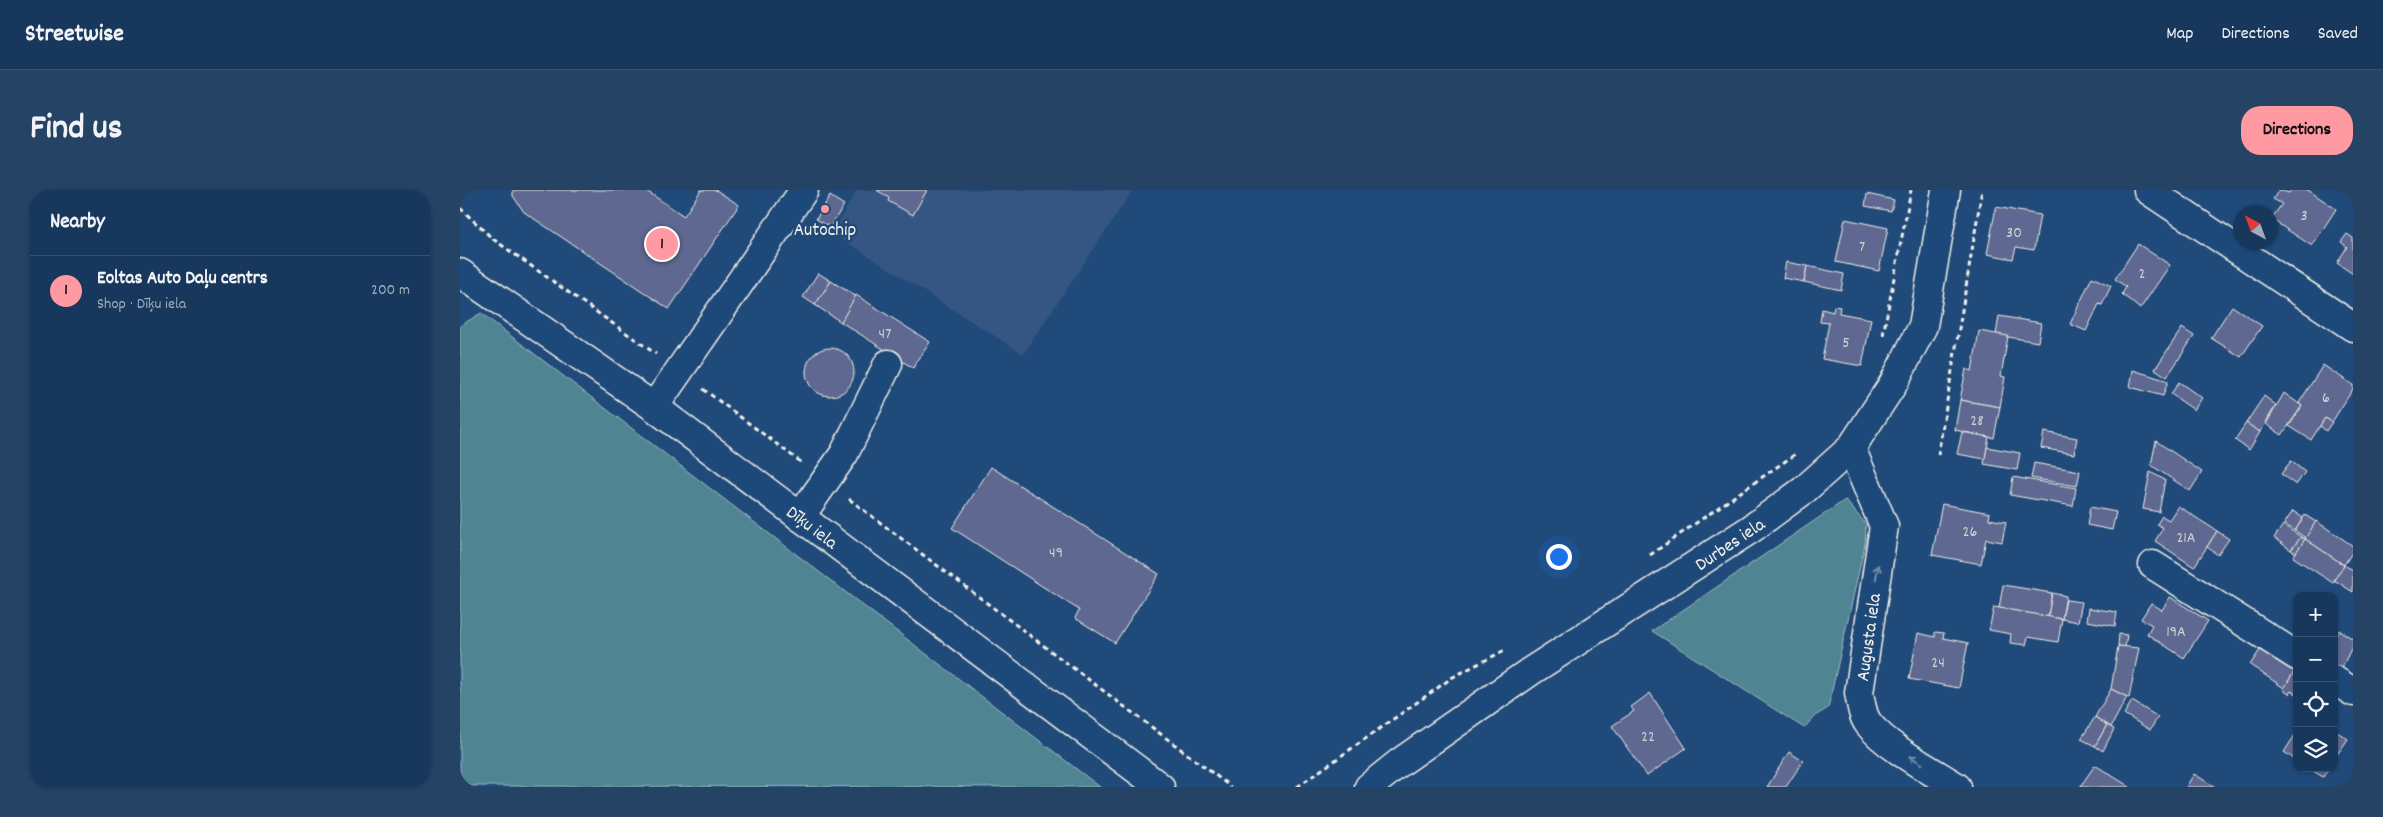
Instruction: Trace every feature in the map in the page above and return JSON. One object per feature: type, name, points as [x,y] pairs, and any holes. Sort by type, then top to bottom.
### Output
[{"type":"main road","points":[[654,407],[804,190]]},
{"type":"main road","name":"Durbes iela","points":[[1369,787],[1531,671],[1751,529],[1804,490],[1851,448],[1893,384],[1923,326],[1946,190]]},
{"type":"main road","points":[[2148,190],[2353,327]]},
{"type":"main road","name":"Dīķu iela","points":[[464,278],[654,407],[1160,787]]},
{"type":"main road","points":[[800,517],[844,454],[888,364]]},
{"type":"main road","name":"Augusta iela","points":[[1851,448],[1884,526],[1859,693],[1862,710],[1867,722],[1886,740],[1957,787]]},
{"type":"main road","points":[[2153,565],[2293,653]]},
{"type":"main road","points":[[2337,682],[2353,692]]},
{"type":"path","points":[[1881,342],[1911,190]]},
{"type":"path","points":[[1938,455],[1982,190]]},
{"type":"path","points":[[1644,560],[1803,448]]},
{"type":"path","points":[[1297,787],[1453,677],[1513,646]]},
{"type":"shaded area","points":[[857,190],[1133,190],[1023,354],[832,233]]},
{"type":"green space","points":[[481,313],[1100,787],[460,786],[460,326]]},
{"type":"green space","points":[[1845,500],[1866,524],[1865,544],[1828,708],[1815,716],[1804,728],[1652,631]]},
{"type":"building","points":[[513,190],[645,190],[684,216],[701,190],[716,190],[739,205],[669,309],[524,212],[513,196]]},
{"type":"building","points":[[877,190],[927,190],[913,215],[888,201],[889,198]]},
{"type":"building","points":[[2279,190],[2289,193],[2291,190],[2308,190],[2336,209],[2312,246],[2278,224],[2278,209],[2282,204],[2273,199]]},
{"type":"building","points":[[1867,194],[1894,200],[1891,211],[1865,206]]},
{"type":"building","points":[[830,196],[844,205],[830,227],[816,219]]},
{"type":"building","points":[[1996,207],[2040,215],[2034,250],[2016,247],[2013,259],[1987,254]]},
{"type":"building","points":[[1845,219],[1888,228],[1879,271],[1836,262]]},
{"type":"building","points":[[2347,234],[2353,238],[2353,274],[2337,263],[2347,247],[2341,242]]},
{"type":"building","points":[[2138,244],[2170,265],[2140,309],[2122,294],[2126,287],[2115,279]]},
{"type":"building","points":[[1786,262],[1807,266],[1804,282],[1783,278]]},
{"type":"building","points":[[1807,266],[1844,274],[1841,290],[1804,282]]},
{"type":"building","points":[[818,273],[831,281],[815,305],[803,297]]},
{"type":"building","points":[[2092,277],[2111,286],[2102,305],[2099,304],[2086,331],[2070,324]]},
{"type":"building","points":[[831,281],[857,297],[841,322],[815,305]]},
{"type":"building","points":[[856,295],[930,342],[913,368],[841,322]]},
{"type":"building","points":[[1834,306],[1840,307],[1839,313],[1871,319],[1862,366],[1822,359],[1829,323],[1820,322],[1822,309],[1833,312]]},
{"type":"building","points":[[2232,306],[2262,326],[2241,357],[2211,338]]},
{"type":"building","points":[[1999,316],[2041,323],[2038,342],[1996,335]]},
{"type":"building","points":[[2182,328],[2194,336],[2167,377],[2155,369]]},
{"type":"building","points":[[1979,331],[2008,336],[2001,376],[2005,377],[2000,407],[1960,400],[1966,369],[1972,371]]},
{"type":"building","points":[[830,348],[839,350],[847,355],[852,363],[854,372],[852,381],[847,389],[839,394],[830,396],[821,394],[813,389],[808,381],[806,372],[808,363],[813,355],[821,350]]},
{"type":"building","points":[[2323,365],[2353,385],[2353,389],[2332,422],[2325,418],[2311,440],[2289,426],[2302,406],[2299,403]]},
{"type":"building","points":[[2133,370],[2168,381],[2163,396],[2130,387]]},
{"type":"building","points":[[2179,382],[2202,398],[2194,410],[2171,394]]},
{"type":"building","points":[[2284,393],[2302,406],[2282,435],[2266,424]]},
{"type":"building","points":[[2264,396],[2276,405],[2260,432],[2246,423]]},
{"type":"building","points":[[1960,400],[2000,407],[1994,438],[1955,430]]},
{"type":"building","points":[[2325,418],[2332,422],[2326,431],[2320,426]]},
{"type":"building","points":[[2246,423],[2260,432],[2249,450],[2235,440]]},
{"type":"building","points":[[1962,432],[1989,437],[1985,459],[1957,454]]},
{"type":"building","points":[[2044,432],[2077,438],[2074,454],[2041,448]]},
{"type":"building","points":[[2156,441],[2202,472],[2190,491],[2151,465]]},
{"type":"building","points":[[1987,447],[2020,453],[2017,470],[1984,464]]},
{"type":"building","points":[[2291,461],[2305,472],[2296,485],[2281,474]]},
{"type":"building","points":[[2034,463],[2080,471],[2077,486],[2031,478]]},
{"type":"building","points":[[991,467],[1159,574],[1115,643],[1075,618],[1079,610],[952,528]]},
{"type":"building","points":[[2150,472],[2165,480],[2159,512],[2143,509]]},
{"type":"building","points":[[2013,477],[2076,488],[2073,506],[2010,495]]},
{"type":"building","points":[[1942,504],[1990,513],[1989,519],[2006,522],[2002,542],[1986,539],[1981,564],[1932,555]]},
{"type":"building","points":[[2178,506],[2217,531],[2194,567],[2155,541],[2163,528],[2157,524],[2162,516],[2169,520]]},
{"type":"building","points":[[2090,507],[2116,512],[2112,530],[2087,525]]},
{"type":"building","points":[[2293,511],[2303,518],[2295,531],[2284,524]]},
{"type":"building","points":[[2305,515],[2316,522],[2306,538],[2295,531]]},
{"type":"building","points":[[2316,521],[2353,546],[2353,551],[2344,565],[2305,539]]},
{"type":"building","points":[[2283,525],[2301,537],[2291,550],[2274,538]]},
{"type":"building","points":[[2217,531],[2229,539],[2218,555],[2207,547]]},
{"type":"building","points":[[2301,537],[2305,539],[2296,553],[2291,550]]},
{"type":"building","points":[[2305,539],[2344,565],[2333,583],[2293,557]]},
{"type":"building","points":[[2344,565],[2353,570],[2353,592],[2334,580]]},
{"type":"building","points":[[2003,585],[2052,593],[2048,617],[1999,608]]},
{"type":"building","points":[[2052,593],[2066,596],[2062,619],[2048,617]]},
{"type":"building","points":[[2170,597],[2208,621],[2184,658],[2147,634],[2152,625],[2141,619],[2151,603],[2162,610]]},
{"type":"building","points":[[2066,600],[2082,602],[2078,622],[2062,619]]},
{"type":"building","points":[[1994,607],[2062,619],[2058,642],[2028,637],[2026,645],[2010,643],[2011,634],[1989,630]]},
{"type":"building","points":[[2089,608],[2117,612],[2115,626],[2087,621]]},
{"type":"building","points":[[2339,630],[2353,639],[2353,645],[2341,669],[2338,667]]},
{"type":"building","points":[[1935,632],[1944,633],[1943,638],[1968,643],[1959,688],[1909,679],[1918,633],[1935,637]]},
{"type":"building","points":[[2119,634],[2127,635],[2125,647],[2118,646]]},
{"type":"building","points":[[2118,646],[2139,648],[2129,698],[2111,689]]},
{"type":"building","points":[[2260,650],[2293,671],[2293,674],[2284,688],[2250,665]]},
{"type":"building","points":[[2293,674],[2293,692],[2291,691],[2289,694],[2283,690]]},
{"type":"building","points":[[2111,689],[2127,697],[2111,727],[2095,717]]},
{"type":"building","points":[[1650,693],[1686,748],[1647,776],[1612,726],[1634,711],[1631,707]]},
{"type":"building","points":[[2132,701],[2158,717],[2150,730],[2124,714]]},
{"type":"building","points":[[2095,717],[2107,725],[2095,746],[2081,739]]},
{"type":"building","points":[[2107,725],[2114,729],[2103,751],[2095,746]]},
{"type":"building","points":[[2338,733],[2348,739],[2338,753]]},
{"type":"building","points":[[2293,738],[2293,758],[2284,752]]},
{"type":"building","points":[[1789,752],[1803,761],[1786,787],[1767,787]]},
{"type":"building","points":[[2095,765],[2130,787],[2080,787]]},
{"type":"building","points":[[2315,772],[2326,772],[2323,777]]},
{"type":"building","points":[[2194,774],[2215,787],[2186,787]]},
{"type":"place","name":"Autochip","points":[[825,209]]},
{"type":"place","name":"Eoltas Auto Daļu centrs","points":[[662,244]]}]
